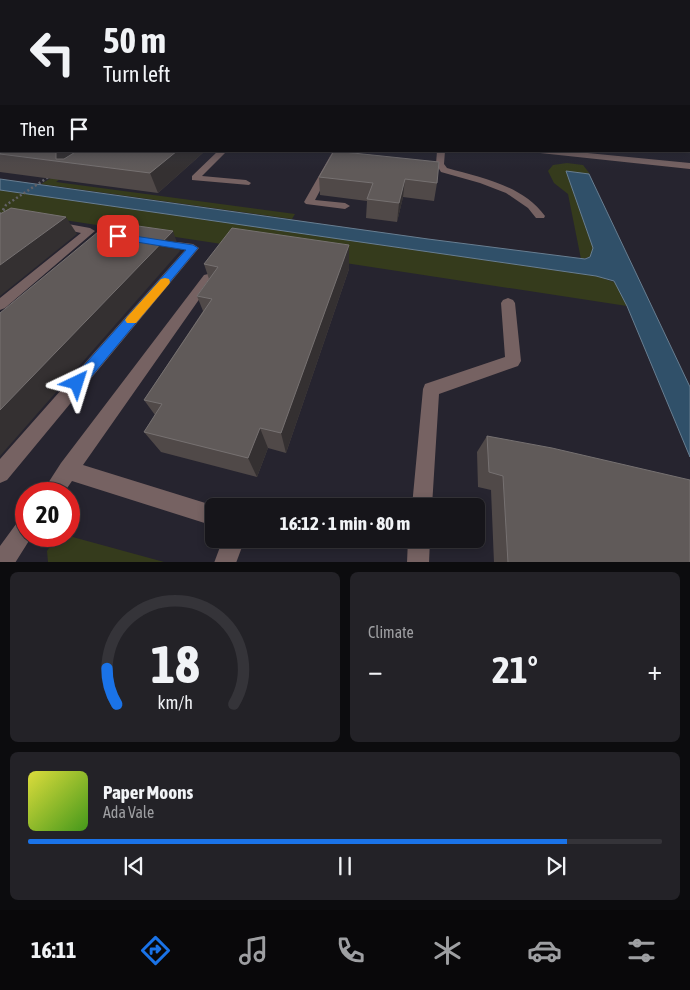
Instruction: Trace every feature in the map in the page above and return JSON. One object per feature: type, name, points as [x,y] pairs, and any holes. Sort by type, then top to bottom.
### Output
[{"type":"street","points":[[221,152],[195,178],[246,183]]},
{"type":"street","points":[[335,152],[309,202],[345,206]]},
{"type":"street","points":[[441,152],[440,164],[444,170],[470,177],[520,197],[534,208],[540,216]]},
{"type":"street","points":[[550,152],[690,166]]},
{"type":"street","points":[[0,306],[90,231],[42,223]]},
{"type":"street","points":[[0,473],[193,248],[146,240]]},
{"type":"street","points":[[60,482],[208,278]]},
{"type":"street","points":[[423,498],[431,389],[513,361],[508,303]]},
{"type":"street","points":[[68,470],[205,513]]},
{"type":"street","points":[[1,562],[15,542]]},
{"type":"street","points":[[225,562],[230,548]]},
{"type":"street","points":[[418,562],[419,548]]},
{"type":"path","points":[[0,215],[6,205],[50,176]]},
{"type":"shaded area","points":[[0,152],[690,152],[690,562],[0,562]]},
{"type":"green space","points":[[567,163],[583,165],[590,174],[567,172],[593,248],[590,257],[581,259],[568,194],[554,183],[548,171],[553,165]]},
{"type":"green space","points":[[58,174],[64,176],[56,182],[295,214],[292,219],[41,184]]},
{"type":"green space","points":[[0,190],[596,276],[617,283],[627,306],[18,213],[0,225]]},
{"type":"green space","points":[[80,539],[164,562],[48,562],[47,551],[50,547],[80,547]]},
{"type":"water","points":[[566,171],[589,174],[690,387],[690,457],[627,306],[614,281],[596,276],[0,190],[0,179],[585,259],[590,257],[593,248]]},
{"type":"building","points":[[0,152],[56,152],[56,159],[64,159],[75,152],[176,152],[150,173],[0,154]]},
{"type":"building","points":[[333,152],[439,162],[437,183],[405,179],[399,203],[367,199],[373,183],[319,177]]},
{"type":"building","points":[[11,208],[66,217],[0,265],[0,214]]},
{"type":"building","points":[[110,222],[173,231],[0,410],[0,313]]},
{"type":"building","points":[[232,228],[349,245],[281,433],[260,428],[248,458],[144,432],[162,404],[144,400],[212,299],[197,296],[218,267],[204,264]]},
{"type":"building","points":[[487,436],[552,448],[690,480],[690,562],[508,562],[503,476],[489,472]]},
{"type":"slow traffic","points":[[132,320],[165,282]]},
{"type":"route","points":[[77,383],[193,248],[118,236]]}]
